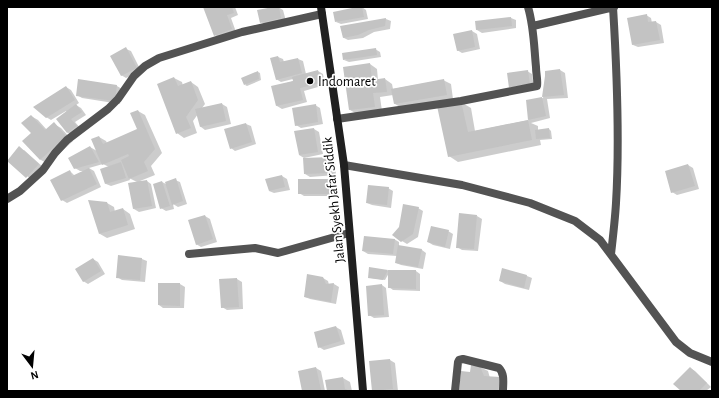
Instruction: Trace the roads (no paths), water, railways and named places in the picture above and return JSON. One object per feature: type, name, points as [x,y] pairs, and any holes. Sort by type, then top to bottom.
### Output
[{"type":"main road","name":"Jalan Syekh Jafar Siddik","points":[[321,10],[344,166],[363,391]]},
{"type":"street","points":[[337,119],[462,101],[537,86],[538,81],[536,73],[533,26],[528,7]]},
{"type":"street","points":[[533,26],[614,7],[618,123],[616,203],[611,254]]},
{"type":"street","points":[[7,198],[20,191],[43,170],[55,153],[67,140],[108,109],[118,99],[134,76],[145,66],[159,58],[242,32],[321,10]]},
{"type":"street","points":[[344,166],[462,186],[530,203],[575,221],[600,240],[676,342],[690,353],[712,362]]},
{"type":"street","points":[[188,254],[255,248],[278,253],[349,233]]},
{"type":"street","points":[[455,391],[458,362],[459,360],[463,359],[499,368],[503,378],[503,391]]},
{"type":"place","name":"Indomaret","points":[[310,81]]}]
